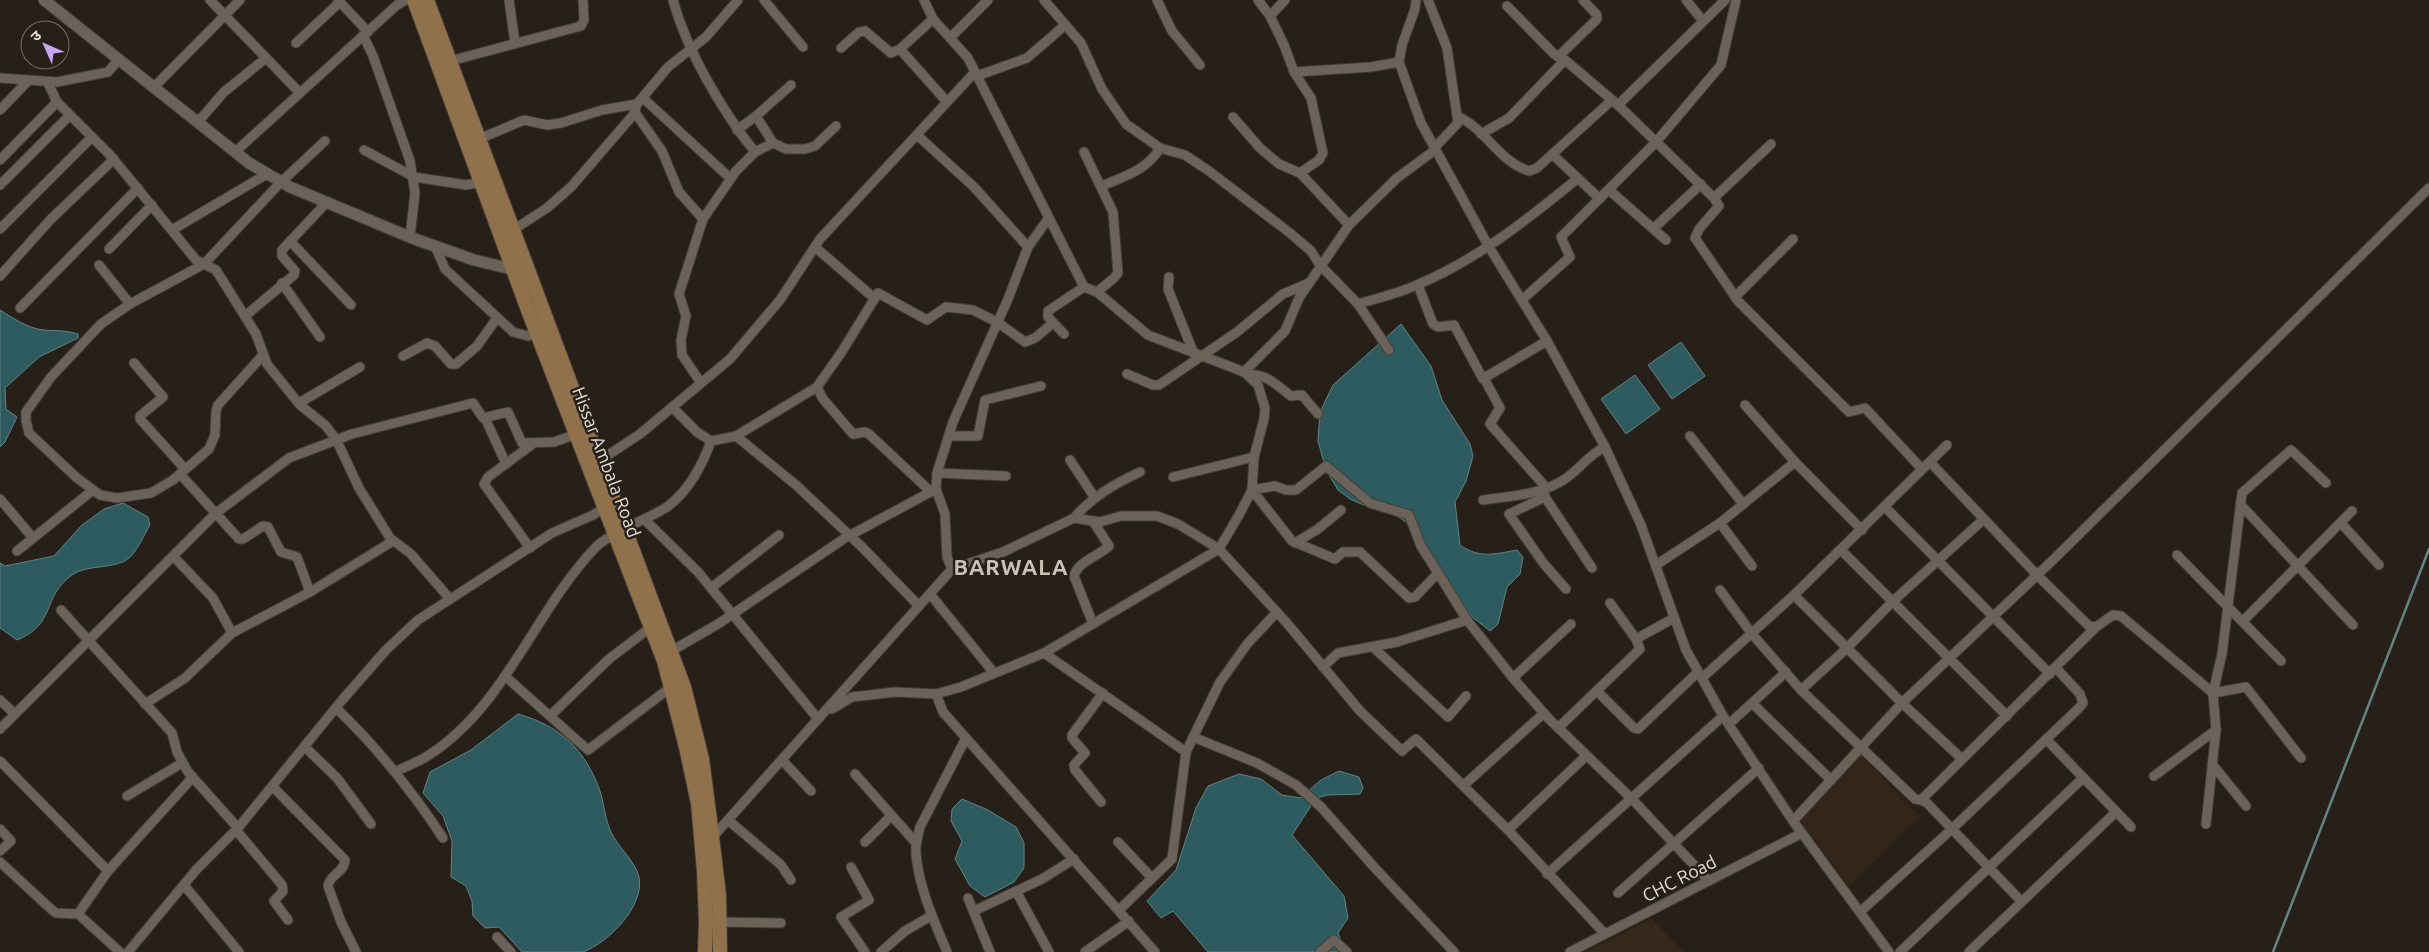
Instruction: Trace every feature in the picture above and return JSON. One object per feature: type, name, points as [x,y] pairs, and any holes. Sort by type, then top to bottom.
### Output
[{"type":"main road","name":"Hissar Ambala Road","points":[[414,0],[537,333],[583,432]]},
{"type":"main road","name":"Hissar Ambala Road","points":[[427,0],[531,276],[583,432],[667,654],[671,687],[719,895],[720,952]]},
{"type":"main road","name":"Hissar Ambala Road","points":[[620,531],[651,627],[684,687],[702,759],[707,842],[705,952]]},
{"type":"street","points":[[44,0],[235,152],[281,182],[410,237],[474,260],[514,269],[531,276]]},
{"type":"street","points":[[210,0],[300,93]]},
{"type":"street","points":[[154,87],[240,0]]},
{"type":"street","points":[[235,152],[365,33],[397,5],[406,0]]},
{"type":"street","points":[[510,0],[515,43]]},
{"type":"street","points":[[450,61],[580,26],[584,20],[583,0]]},
{"type":"street","points":[[673,0],[691,49],[737,130],[755,152]]},
{"type":"street","points":[[514,230],[547,208],[571,187],[670,64],[709,34],[727,4],[738,0]]},
{"type":"street","points":[[764,0],[803,47]]},
{"type":"street","points":[[924,0],[933,19],[968,58],[1084,287],[1097,292],[1148,335],[1246,374],[1256,375],[1269,380],[1291,396],[1302,395],[1318,414]]},
{"type":"street","points":[[950,38],[988,0]]},
{"type":"street","points":[[1044,0],[1084,49],[1102,89],[1126,124],[1160,148],[1185,155],[1220,179],[1311,251],[1320,265],[1358,304],[1389,350]]},
{"type":"street","points":[[1156,0],[1172,31],[1200,65]]},
{"type":"street","points":[[1258,0],[1270,16],[1294,72],[1313,102],[1323,153],[1319,160],[1300,174]]},
{"type":"street","points":[[1270,16],[1285,0]]},
{"type":"street","points":[[1416,0],[1415,9],[1402,45],[1399,62],[1420,124],[1489,247],[1524,299],[1605,447],[1641,525],[1686,650],[1723,716],[1793,821],[1889,952]]},
{"type":"street","points":[[1246,374],[1285,331],[1299,298],[1349,225],[1396,178],[1435,150],[1437,145],[1457,126],[1459,117],[1447,48],[1428,0]]},
{"type":"street","points":[[1482,134],[1508,118],[1597,18],[1583,0]]},
{"type":"street","points":[[1686,0],[1703,20]]},
{"type":"street","points":[[1459,117],[1471,123],[1502,155],[1526,171],[1537,168],[1615,103],[1725,0]]},
{"type":"street","points":[[1524,299],[1568,260],[1570,254],[1561,237],[1656,142],[1721,66],[1736,0]]},
{"type":"street","points":[[296,43],[339,1],[365,33],[414,177],[415,193],[410,237]]},
{"type":"street","points":[[1507,6],[1562,59],[1615,103],[1714,198],[1719,206],[1699,229],[1695,238],[1735,297],[1849,412],[1865,408],[1922,470]]},
{"type":"street","points":[[841,48],[859,32],[865,31],[888,53],[900,49],[933,19]]},
{"type":"street","points":[[595,464],[640,434],[736,352],[780,300],[820,239],[947,102],[976,74],[1027,58],[1064,26]]},
{"type":"street","points":[[900,49],[947,102]]},
{"type":"street","points":[[198,122],[224,92],[266,58]]},
{"type":"street","points":[[0,78],[48,83],[108,72],[119,59]]},
{"type":"street","points":[[1294,72],[1371,67],[1399,62]]},
{"type":"street","points":[[0,110],[28,81]]},
{"type":"street","points":[[48,83],[52,95],[57,102],[114,159],[196,260],[216,270],[256,334],[262,355],[272,371],[299,403],[325,425],[336,440],[359,488],[393,541],[411,554],[450,599]]},
{"type":"street","points":[[737,130],[791,85]]},
{"type":"street","points":[[0,160],[57,102]]},
{"type":"street","points":[[638,104],[662,151],[679,192],[703,219]]},
{"type":"street","points":[[479,139],[524,120],[547,124],[561,123],[602,110],[638,104],[730,178]]},
{"type":"street","points":[[0,185],[70,115]]},
{"type":"street","points":[[756,116],[773,143],[786,149],[809,148],[821,142],[836,126]]},
{"type":"street","points":[[1233,116],[1260,148],[1279,164],[1300,174],[1349,225]]},
{"type":"street","points":[[916,135],[974,187],[1028,247]]},
{"type":"street","points":[[0,229],[92,137]]},
{"type":"street","points":[[262,355],[218,405],[215,435],[209,449],[183,472],[151,493],[117,498],[100,495],[77,478],[29,433],[26,412],[51,378],[101,324],[130,304],[204,264],[281,182],[325,142]]},
{"type":"street","points":[[701,383],[682,355],[681,340],[686,316],[679,294],[703,219],[730,178],[755,152],[773,143]]},
{"type":"street","points":[[1714,198],[1771,144]]},
{"type":"street","points":[[1102,186],[1146,166],[1153,160],[1160,148]]},
{"type":"street","points":[[364,150],[414,177],[466,185],[482,182]]},
{"type":"street","points":[[1084,152],[1113,212],[1118,273],[1097,292]]},
{"type":"street","points":[[1552,154],[1600,199]]},
{"type":"street","points":[[0,276],[57,213],[114,159]]},
{"type":"street","points":[[172,230],[267,174]]},
{"type":"street","points":[[1358,304],[1418,285],[1489,247],[1577,179]]},
{"type":"street","points":[[1653,228],[1701,184]]},
{"type":"street","points":[[20,308],[138,188]]},
{"type":"street","points":[[1793,821],[1902,704],[2037,575],[2429,188]]},
{"type":"street","points":[[1609,190],[1666,240]]},
{"type":"street","points":[[245,316],[295,273],[281,254],[290,241],[326,202]]},
{"type":"street","points":[[109,249],[152,205]]},
{"type":"street","points":[[934,490],[937,473],[949,436],[1008,299],[1028,247],[1048,219]]},
{"type":"street","points":[[1735,297],[1793,239]]},
{"type":"street","points":[[290,241],[351,305]]},
{"type":"street","points":[[434,246],[445,269],[513,332],[528,336],[537,333]]},
{"type":"street","points":[[815,247],[874,298]]},
{"type":"street","points":[[99,265],[130,304]]},
{"type":"street","points":[[1169,277],[1168,289],[1196,355]]},
{"type":"street","points":[[1127,374],[1157,385],[1196,355],[1237,332],[1283,294],[1309,283]]},
{"type":"street","points":[[282,284],[320,336]]},
{"type":"street","points":[[1418,285],[1433,324],[1438,326],[1454,325],[1500,408],[1490,421],[1490,426],[1543,484],[1544,494],[1592,568]]},
{"type":"street","points":[[1064,334],[1048,317],[1048,311],[1084,287]]},
{"type":"street","points":[[672,408],[697,432],[710,441],[736,436],[817,387],[841,353],[874,298],[880,293],[927,320],[932,319],[946,307],[973,310],[997,322],[1025,342],[1035,338],[1053,323]]},
{"type":"street","points":[[403,356],[426,343],[435,346],[451,364],[456,364],[477,346],[497,318]]},
{"type":"street","points":[[1483,379],[1547,341]]},
{"type":"street","points":[[134,363],[163,397],[140,416],[140,419],[215,514],[239,539],[243,539],[263,526],[268,527],[281,552],[297,557],[310,592]]},
{"type":"street","points":[[299,403],[360,367]]},
{"type":"street","points":[[821,717],[852,697],[895,692],[936,694],[961,688],[1044,653],[1219,549],[1252,490],[1254,457],[1265,408],[1258,385],[1246,374]]},
{"type":"street","points":[[949,436],[978,436],[985,400],[1041,386]]},
{"type":"street","points":[[817,387],[823,399],[853,434],[865,432],[869,434],[934,490],[945,514],[947,557],[952,569]]},
{"type":"street","points":[[0,729],[215,514],[289,458],[336,440],[473,403],[485,418],[506,464]]},
{"type":"street","points":[[1745,405],[1795,462],[1862,530]]},
{"type":"street","points":[[485,418],[508,412],[522,444],[554,442],[583,432]]},
{"type":"street","points":[[736,436],[796,485],[849,535],[919,606]]},
{"type":"street","points":[[1690,436],[1743,504]]},
{"type":"street","points":[[395,772],[429,756],[449,739],[494,693],[582,563],[596,547],[620,531],[668,506],[686,486],[704,459],[710,441]]},
{"type":"street","points":[[530,548],[484,484],[488,477],[534,443]]},
{"type":"street","points":[[1598,692],[1634,728],[1638,729],[1700,675],[1752,634],[1862,530],[1947,444]]},
{"type":"street","points":[[1566,589],[1544,564],[1509,514],[1544,494],[1568,477],[1595,452],[1605,447]]},
{"type":"street","points":[[2206,824],[2216,730],[2213,692],[2222,654],[2243,491],[2289,450],[2293,451],[2326,483]]},
{"type":"street","points":[[1173,477],[1254,457]]},
{"type":"street","points":[[1070,460],[1094,498]]},
{"type":"street","points":[[1656,565],[1720,523],[1795,462]]},
{"type":"street","points":[[1930,462],[2037,575],[2089,626],[2096,627]]},
{"type":"street","points":[[1252,490],[1275,486],[1286,490],[1296,490],[1323,468],[1327,467],[1370,503],[1410,515],[1421,546],[1467,620],[1513,678],[1558,728],[1632,799],[1672,844],[1709,881]]},
{"type":"street","points":[[707,842],[952,569],[1002,552],[1074,518],[1094,498],[1117,482],[1140,472]]},
{"type":"street","points":[[937,473],[1006,476]]},
{"type":"street","points":[[17,552],[93,490]]},
{"type":"street","points":[[667,654],[731,615],[849,535],[934,490]]},
{"type":"street","points":[[1252,490],[1294,543],[1335,559],[1343,552],[1360,552],[1410,599],[1438,573]]},
{"type":"street","points":[[1482,500],[1544,494]]},
{"type":"street","points":[[0,499],[34,538]]},
{"type":"street","points":[[128,952],[184,885],[237,829],[273,787],[336,708],[386,650],[418,620],[552,534],[610,504]]},
{"type":"street","points":[[2240,504],[2353,625]]},
{"type":"street","points":[[1860,912],[1952,829],[2083,703],[2080,694],[1994,616],[1885,507]]},
{"type":"street","points":[[1294,543],[1318,529],[1341,510]]},
{"type":"street","points":[[2243,621],[2352,511]]},
{"type":"street","points":[[1074,518],[1103,522],[1121,516],[1157,516],[1178,524],[1219,549],[1277,612],[1360,711],[1402,751],[1416,739],[1508,830],[1605,934]]},
{"type":"street","points":[[644,519],[711,588],[731,615],[821,717]]},
{"type":"street","points":[[1801,690],[1847,648],[1892,602],[1984,519]]},
{"type":"street","points":[[1093,521],[1109,546],[1076,569],[1074,576],[1093,624]]},
{"type":"street","points":[[2340,522],[2379,565]]},
{"type":"street","points":[[1720,523],[1752,566]]},
{"type":"street","points":[[711,588],[779,535]]},
{"type":"street","points":[[145,704],[185,678],[232,633],[310,592],[393,541]]},
{"type":"street","points":[[1841,550],[2007,716]]},
{"type":"street","points":[[2177,555],[2281,661]]},
{"type":"street","points":[[174,557],[214,598],[232,633]]},
{"type":"street","points":[[1720,590],[1752,634],[1801,690],[1909,796],[1921,800],[1952,829],[2020,901]]},
{"type":"street","points":[[930,594],[994,673]]},
{"type":"street","points":[[1794,595],[1902,704],[1962,759]]},
{"type":"street","points":[[1558,728],[1639,652],[1640,648],[1636,639],[1610,603]]},
{"type":"street","points":[[61,610],[172,733],[182,763],[284,888],[274,901],[288,920]]},
{"type":"street","points":[[1119,910],[1172,859],[1186,752],[1220,682],[1248,643],[1277,612]]},
{"type":"street","points":[[1921,800],[2096,627],[2112,615],[2121,616],[2213,692],[2246,687],[2300,758]]},
{"type":"street","points":[[1636,639],[1674,618]]},
{"type":"street","points":[[1323,667],[1338,653],[1397,642],[1467,620]]},
{"type":"street","points":[[1513,678],[1571,624]]},
{"type":"street","points":[[550,716],[609,658],[651,627]]},
{"type":"street","points":[[1373,647],[1448,717],[1466,696]]},
{"type":"street","points":[[1044,653],[1186,752]]},
{"type":"street","points":[[1729,724],[1786,672]]},
{"type":"street","points":[[505,676],[586,749],[590,750],[671,687]]},
{"type":"street","points":[[1101,802],[1074,768],[1085,753],[1072,738],[1072,735],[1103,693]]},
{"type":"street","points":[[936,694],[943,712],[1155,952]]},
{"type":"street","points":[[0,700],[15,714]]},
{"type":"street","points":[[1753,704],[1831,780]]},
{"type":"street","points":[[336,708],[356,727],[413,793],[443,838]]},
{"type":"street","points":[[1464,785],[1544,713]]},
{"type":"street","points":[[1547,874],[1723,716]]},
{"type":"street","points":[[2154,776],[2216,730]]},
{"type":"street","points":[[1193,737],[1257,763],[1296,785],[1321,807],[1374,868],[1454,952]]},
{"type":"street","points":[[947,952],[931,916],[916,854],[916,842],[920,827],[966,738]]},
{"type":"street","points":[[2046,739],[2131,828]]},
{"type":"street","points":[[305,747],[337,778],[371,824]]},
{"type":"street","points":[[1508,830],[1586,756]]},
{"type":"street","points":[[782,760],[811,791]]},
{"type":"street","points":[[0,761],[108,871]]},
{"type":"street","points":[[127,796],[182,763]]},
{"type":"street","points":[[2212,764],[2246,806]]},
{"type":"street","points":[[1618,893],[1759,768]]},
{"type":"street","points":[[855,774],[916,842]]},
{"type":"street","points":[[78,914],[108,871],[193,777]]},
{"type":"street","points":[[1900,952],[2083,778]]},
{"type":"street","points":[[273,787],[345,860],[344,867],[329,880],[328,886],[356,952]]},
{"type":"street","points":[[1969,952],[2020,901],[2116,812]]},
{"type":"street","points":[[866,842],[891,816]]},
{"type":"street","points":[[728,820],[781,865],[791,880]]},
{"type":"street","points":[[0,829],[11,841],[0,851]]},
{"type":"street","name":"CHC Road","points":[[1570,952],[1802,833]]},
{"type":"street","points":[[1118,842],[1152,878]]},
{"type":"street","points":[[974,911],[1042,879],[1074,859]]},
{"type":"street","points":[[0,862],[54,912],[78,914],[120,952]]},
{"type":"street","points":[[851,867],[870,900],[841,917],[865,952]]},
{"type":"street","points":[[184,885],[240,952]]},
{"type":"street","points":[[1016,891],[1049,952]]},
{"type":"street","points":[[968,898],[990,952]]},
{"type":"street","points":[[881,952],[905,931],[931,916]]},
{"type":"street","points":[[1085,952],[1129,921]]},
{"type":"street","points":[[720,922],[782,923]]},
{"type":"street","points":[[497,937],[511,952]]},
{"type":"street","points":[[1320,952],[1334,940],[1347,952]]},
{"type":"shaded area","points":[[1860,754],[1920,817],[1849,887],[1799,818]]},
{"type":"shaded area","points":[[1652,919],[1684,952],[1585,952]]},
{"type":"water","points":[[0,310],[31,327],[74,333],[78,334],[78,338],[39,357],[5,388],[6,409],[17,417],[5,442],[0,447]]},
{"type":"water","points":[[1401,324],[1431,366],[1442,400],[1470,444],[1473,456],[1466,481],[1455,502],[1460,545],[1481,554],[1517,550],[1523,557],[1520,574],[1507,587],[1498,624],[1490,631],[1471,616],[1406,522],[1389,511],[1366,506],[1350,499],[1338,490],[1326,470],[1318,441],[1320,412],[1333,385]]},
{"type":"water","points":[[1681,342],[1705,376],[1672,399],[1648,365]]},
{"type":"water","points":[[1635,375],[1660,409],[1626,434],[1601,399]]},
{"type":"water","points":[[123,503],[148,517],[150,525],[132,555],[119,563],[86,569],[72,575],[62,583],[44,618],[30,634],[17,640],[0,628],[0,563],[5,566],[54,556],[82,525],[104,509]]},
{"type":"water","points":[[518,714],[546,725],[569,741],[579,751],[594,776],[600,791],[611,832],[634,866],[639,877],[636,900],[623,922],[603,941],[583,952],[522,952],[499,927],[485,928],[473,916],[472,901],[466,886],[451,877],[452,841],[443,816],[423,793],[430,772],[471,750]]},
{"type":"water","points":[[1339,771],[1359,777],[1363,788],[1360,794],[1328,795],[1316,798],[1292,835],[1344,896],[1348,918],[1338,933],[1345,952],[1208,952],[1173,911],[1161,918],[1147,901],[1176,870],[1196,808],[1208,786],[1239,774],[1261,779],[1282,795],[1300,798],[1321,780]]},
{"type":"water","points":[[962,799],[988,810],[1016,827],[1024,843],[1024,868],[1014,882],[985,897],[970,886],[955,859],[962,841],[951,821],[952,809]]},
{"type":"waterway","points":[[2273,952],[2429,549]]},
{"type":"district","name":"BARWALA","points":[[1011,566]]}]
